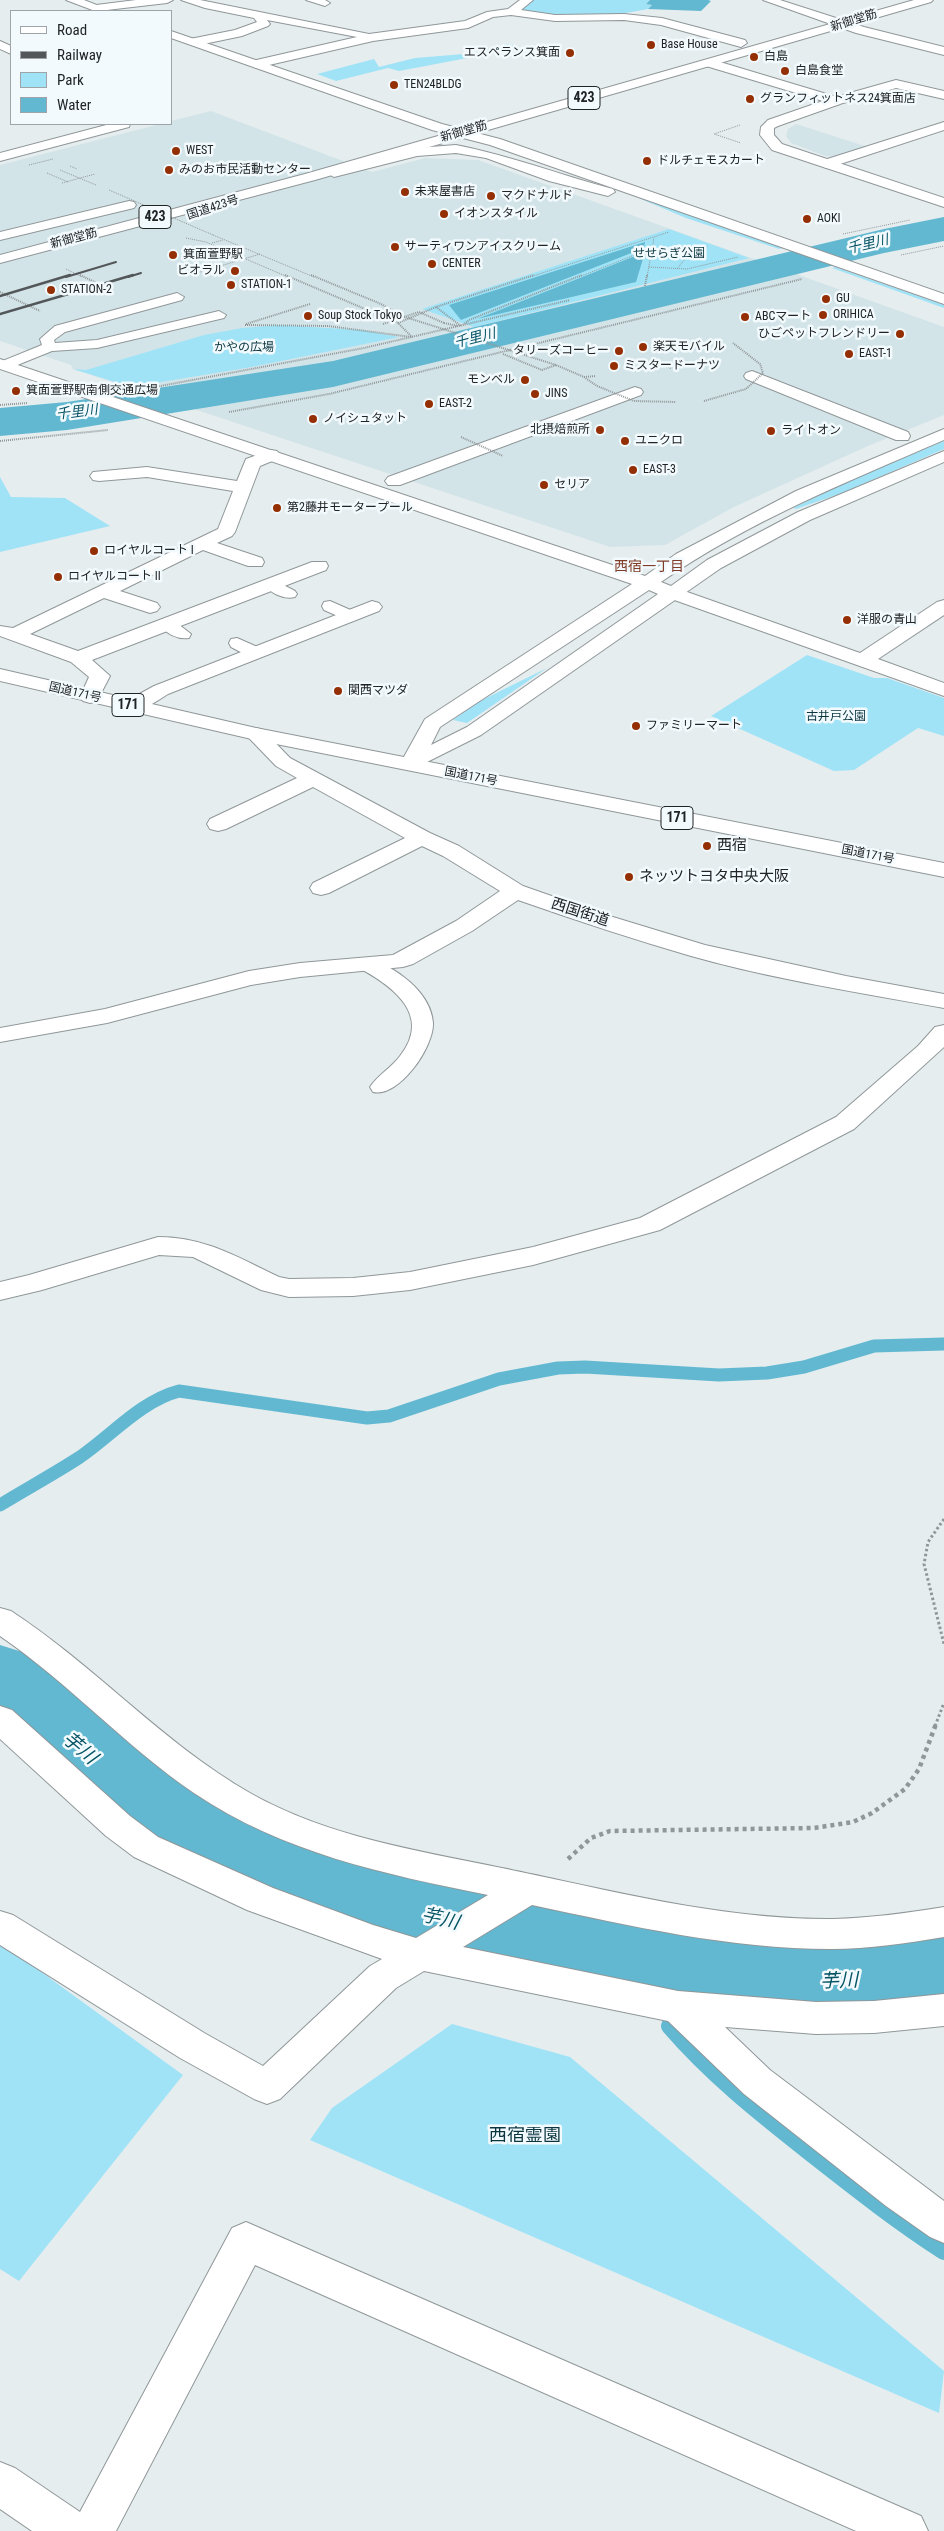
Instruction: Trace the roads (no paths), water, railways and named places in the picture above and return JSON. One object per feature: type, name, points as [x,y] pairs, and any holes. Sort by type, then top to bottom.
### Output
[{"type":"main road","points":[[72,0],[101,10],[167,0]]},
{"type":"main road","points":[[187,0],[373,37]]},
{"type":"main road","points":[[511,12],[527,0]]},
{"type":"main road","points":[[769,0],[824,19],[944,51]]},
{"type":"main road","name":"新御堂筋","points":[[0,259],[310,177],[927,0]]},
{"type":"main road","name":"新御堂筋","points":[[511,106],[741,43],[872,3]]},
{"type":"main road","points":[[256,64],[373,37],[468,24],[491,14],[511,12],[555,18],[624,17],[662,22],[741,43]]},
{"type":"main road","points":[[194,42],[238,33],[264,24],[257,14]]},
{"type":"main road","points":[[172,34],[436,127],[495,142],[944,299]]},
{"type":"main road","points":[[710,63],[836,101]]},
{"type":"main road","points":[[944,95],[896,84],[783,118],[773,123],[766,131],[769,140],[780,148],[944,203]]},
{"type":"main road","name":"新御堂筋","points":[[363,148],[463,119]]},
{"type":"main road","points":[[0,157],[120,125]]},
{"type":"main road","points":[[826,164],[944,126]]},
{"type":"main road","points":[[459,133],[467,140],[776,254],[944,313]]},
{"type":"main road","points":[[0,148],[14,153]]},
{"type":"main road","points":[[310,177],[417,152],[456,149],[489,155],[554,178],[608,192]]},
{"type":"main road","name":"国道423号","points":[[0,272],[213,209],[310,177]]},
{"type":"main road","name":"新御堂筋","points":[[0,247],[231,183]]},
{"type":"main road","name":"423","points":[[0,236],[142,202]]},
{"type":"main road","points":[[5,368],[578,558],[944,690]]},
{"type":"main road","points":[[752,376],[902,436]]},
{"type":"main road","points":[[394,481],[635,392]]},
{"type":"main road","points":[[411,764],[432,723],[533,660],[706,545],[794,499],[944,434]]},
{"type":"main road","points":[[8,632],[102,591],[226,532],[252,463],[271,455]]},
{"type":"main road","points":[[411,764],[474,731],[714,564],[789,522],[944,456]]},
{"type":"main road","points":[[97,474],[147,472],[243,487]]},
{"type":"main road","points":[[202,544],[255,562]]},
{"type":"main road","points":[[78,658],[175,629],[272,584],[319,566]]},
{"type":"main road","points":[[102,591],[150,607]]},
{"type":"main road","points":[[862,661],[944,606]]},
{"type":"main road","points":[[132,706],[161,690],[372,607]]},
{"type":"main road","points":[[8,632],[78,658],[100,676],[90,697]]},
{"type":"main road","name":"国道171号","points":[[0,675],[256,734],[944,870]]},
{"type":"main road","name":"西国街道","points":[[256,734],[283,762],[422,838],[451,850],[516,892],[595,919],[700,951],[846,983],[944,1001]]},
{"type":"main road","points":[[218,824],[313,779]]},
{"type":"main road","points":[[321,888],[422,838]]},
{"type":"main road","points":[[0,1036],[107,1016],[249,978],[305,969],[368,965],[405,959],[464,926],[516,892]]},
{"type":"main road","points":[[0,1291],[32,1284],[158,1246],[180,1246],[200,1250],[271,1284],[289,1288],[353,1287],[410,1281],[533,1256],[650,1224],[846,1123],[927,1052],[944,1032]]},
{"type":"main road","points":[[0,1620],[54,1657],[202,1781],[276,1823],[356,1853],[729,1928],[783,1934],[854,1934],[944,1922]]},
{"type":"main road","points":[[0,1719],[118,1826],[146,1847],[260,1899],[324,1924],[678,2007],[824,2018],[874,2017],[944,2010]]},
{"type":"main road","points":[[0,1926],[193,2046],[267,2087],[383,1976],[528,1889]]},
{"type":"main road","points":[[678,2007],[758,2082],[900,2193],[944,2224]]},
{"type":"main road","points":[[92,2531],[246,2241],[906,2531]]},
{"type":"main road","points":[[0,2483],[70,2531]]},
{"type":"lane","points":[[311,0],[325,3]]},
{"type":"lane","points":[[50,347],[47,339],[60,329],[178,297]]},
{"type":"lane","points":[[5,368],[50,347],[98,344],[219,315]]},
{"type":"lane","points":[[272,584],[290,594]]},
{"type":"lane","points":[[330,606],[349,616]]},
{"type":"lane","points":[[237,643],[256,653]]},
{"type":"lane","points":[[368,965],[406,988],[420,1009],[420,1033],[413,1054],[380,1087]]},
{"type":"water","points":[[650,0],[711,1],[701,11],[648,9],[652,5],[646,4]]},
{"type":"water","points":[[645,242],[644,248],[461,320],[449,305]]},
{"type":"water","points":[[645,252],[636,282],[477,319]]},
{"type":"waterway","name":"千里川","points":[[0,422],[67,416],[333,374],[884,241],[944,229]]},
{"type":"waterway","points":[[0,1505],[80,1457],[139,1410],[152,1402],[179,1391],[367,1418],[389,1416],[499,1379],[558,1368],[585,1367],[719,1375],[767,1373],[804,1367],[874,1346],[944,1344]]},
{"type":"waterway","name":"芋川","points":[[0,1680],[73,1746],[129,1791],[177,1823],[252,1863],[297,1881],[344,1896],[392,1910],[441,1921],[684,1970],[735,1978],[786,1983],[826,1983],[944,1972]]},
{"type":"waterway","points":[[670,2026],[703,2062],[758,2110],[878,2205],[944,2251]]},
{"type":"railway","points":[[66,277],[116,262]]},
{"type":"railway","points":[[128,277],[141,273]]},
{"type":"railway","points":[[0,296],[70,275]]},
{"type":"railway","points":[[0,314],[133,275]]},
{"type":"place","name":"Base House","points":[[651,45]]},
{"type":"place","name":"エスペランス箕面","points":[[570,53]]},
{"type":"place","name":"白島","points":[[754,57]]},
{"type":"place","name":"白島食堂","points":[[785,71]]},
{"type":"place","name":"TEN24BLDG","points":[[394,85]]},
{"type":"place","name":"グランフィットネス24箕面店","points":[[750,99]]},
{"type":"place","name":"WEST","points":[[176,151]]},
{"type":"place","name":"ドルチェモスカート","points":[[647,161]]},
{"type":"place","name":"みのお市民活動センター","points":[[169,170]]},
{"type":"place","name":"未来屋書店","points":[[405,192]]},
{"type":"place","name":"マクドナルド","points":[[491,196]]},
{"type":"place","name":"イオンスタイル","points":[[444,214]]},
{"type":"place","name":"AOKI","points":[[807,219]]},
{"type":"place","name":"サーティワンアイスクリーム","points":[[395,247]]},
{"type":"place","name":"箕面萱野駅","points":[[173,255]]},
{"type":"place","name":"CENTER","points":[[432,264]]},
{"type":"place","name":"ビオラル","points":[[235,271]]},
{"type":"place","name":"STATION-1","points":[[231,285]]},
{"type":"place","name":"STATION-2","points":[[51,290]]},
{"type":"place","name":"GU","points":[[826,299]]},
{"type":"place","name":"ORIHICA","points":[[823,315]]},
{"type":"place","name":"Soup Stock Tokyo","points":[[308,316]]},
{"type":"place","name":"ABCマート","points":[[745,317]]},
{"type":"place","name":"ひごペットフレンドリー","points":[[900,334]]},
{"type":"place","name":"楽天モバイル","points":[[643,347]]},
{"type":"place","name":"タリーズコーヒー","points":[[619,351]]},
{"type":"place","name":"EAST-1","points":[[849,354]]},
{"type":"place","name":"ミスタードーナツ","points":[[614,366]]},
{"type":"place","name":"モンベル","points":[[525,380]]},
{"type":"place","name":"箕面萱野駅南側交通広場","points":[[16,391]]},
{"type":"place","name":"JINS","points":[[535,394]]},
{"type":"place","name":"EAST-2","points":[[429,404]]},
{"type":"place","name":"ノイシュタット","points":[[313,419]]},
{"type":"place","name":"北摂焙煎所","points":[[600,430]]},
{"type":"place","name":"ライトオン","points":[[771,431]]},
{"type":"place","name":"ユニクロ","points":[[625,441]]},
{"type":"place","name":"EAST-3","points":[[633,470]]},
{"type":"place","name":"セリア","points":[[544,485]]},
{"type":"place","name":"第2藤井モータープール","points":[[277,508]]},
{"type":"place","name":"ロイヤルコート I","points":[[94,551]]},
{"type":"place","name":"ロイヤルコート II","points":[[58,577]]},
{"type":"place","name":"洋服の青山","points":[[847,620]]},
{"type":"place","name":"関西マツダ","points":[[338,691]]},
{"type":"place","name":"ファミリーマート","points":[[636,726]]},
{"type":"place","name":"西宿","points":[[707,846]]},
{"type":"place","name":"ネッツトヨタ中央大阪","points":[[629,877]]},
{"type":"district","name":"西宿一丁目","points":[[649,567]]},
{"type":"park label","name":"せせらぎ公園","points":[[669,254]]},
{"type":"park label","name":"かやの広場","points":[[244,348]]},
{"type":"park label","name":"古井戸公園","points":[[836,717]]},
{"type":"park label","name":"西宿霊園","points":[[525,2136]]}]
